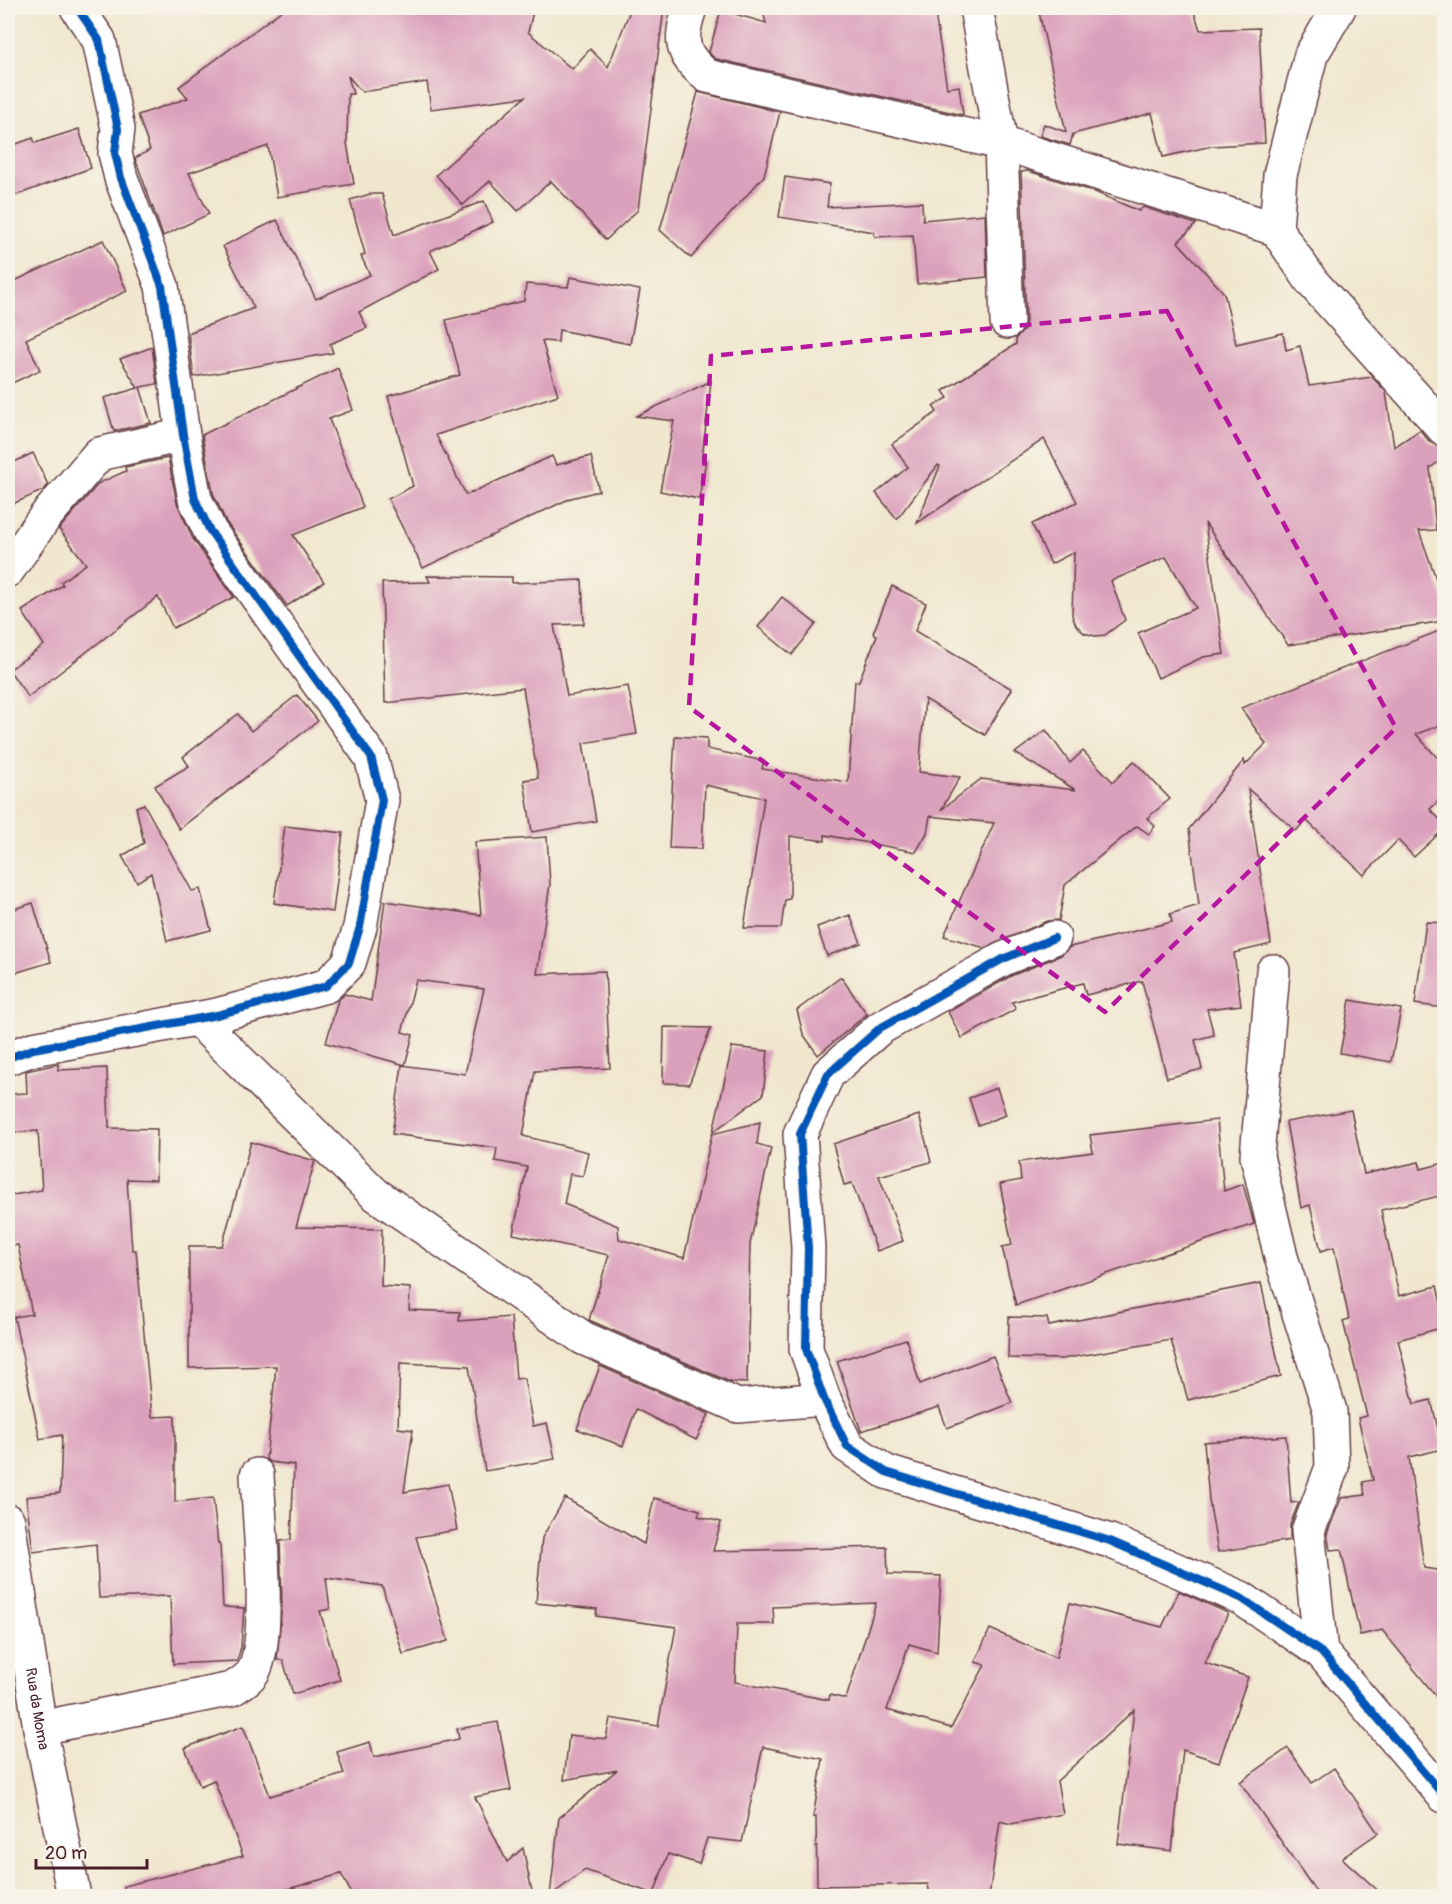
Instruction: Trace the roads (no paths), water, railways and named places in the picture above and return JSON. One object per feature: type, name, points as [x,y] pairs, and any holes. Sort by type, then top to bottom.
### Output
[{"type":"street","points":[[8,1058],[33,1049],[197,1019],[326,986],[349,963],[360,927],[382,800],[370,757],[210,531],[195,499],[183,435],[162,286],[121,178],[115,153],[118,129],[99,40],[77,8]]},
{"type":"street","points":[[690,8],[684,26],[682,47],[692,63],[707,76],[1001,143],[1276,230],[1312,282],[1444,429]]},
{"type":"street","points":[[976,8],[1001,143],[1007,322]]},
{"type":"street","points":[[1276,230],[1280,175],[1311,55],[1339,8]]},
{"type":"street","points":[[8,570],[45,517],[99,454],[183,435]]},
{"type":"street","points":[[1054,938],[1003,959],[880,1028],[828,1074],[800,1134],[808,1248],[807,1349],[824,1399],[847,1446],[886,1472],[1110,1541],[1241,1598],[1321,1652],[1444,1796]]},
{"type":"street","points":[[1273,971],[1257,1156],[1281,1257],[1330,1411],[1332,1467],[1308,1531],[1321,1652]]},
{"type":"street","points":[[197,1019],[375,1194],[584,1338],[738,1406],[824,1399]]},
{"type":"street","points":[[40,1728],[232,1689],[246,1680],[255,1669],[262,1618],[257,1474]]},
{"type":"street","name":"Rua da Moma","points":[[8,1521],[40,1728],[74,1896]]}]
